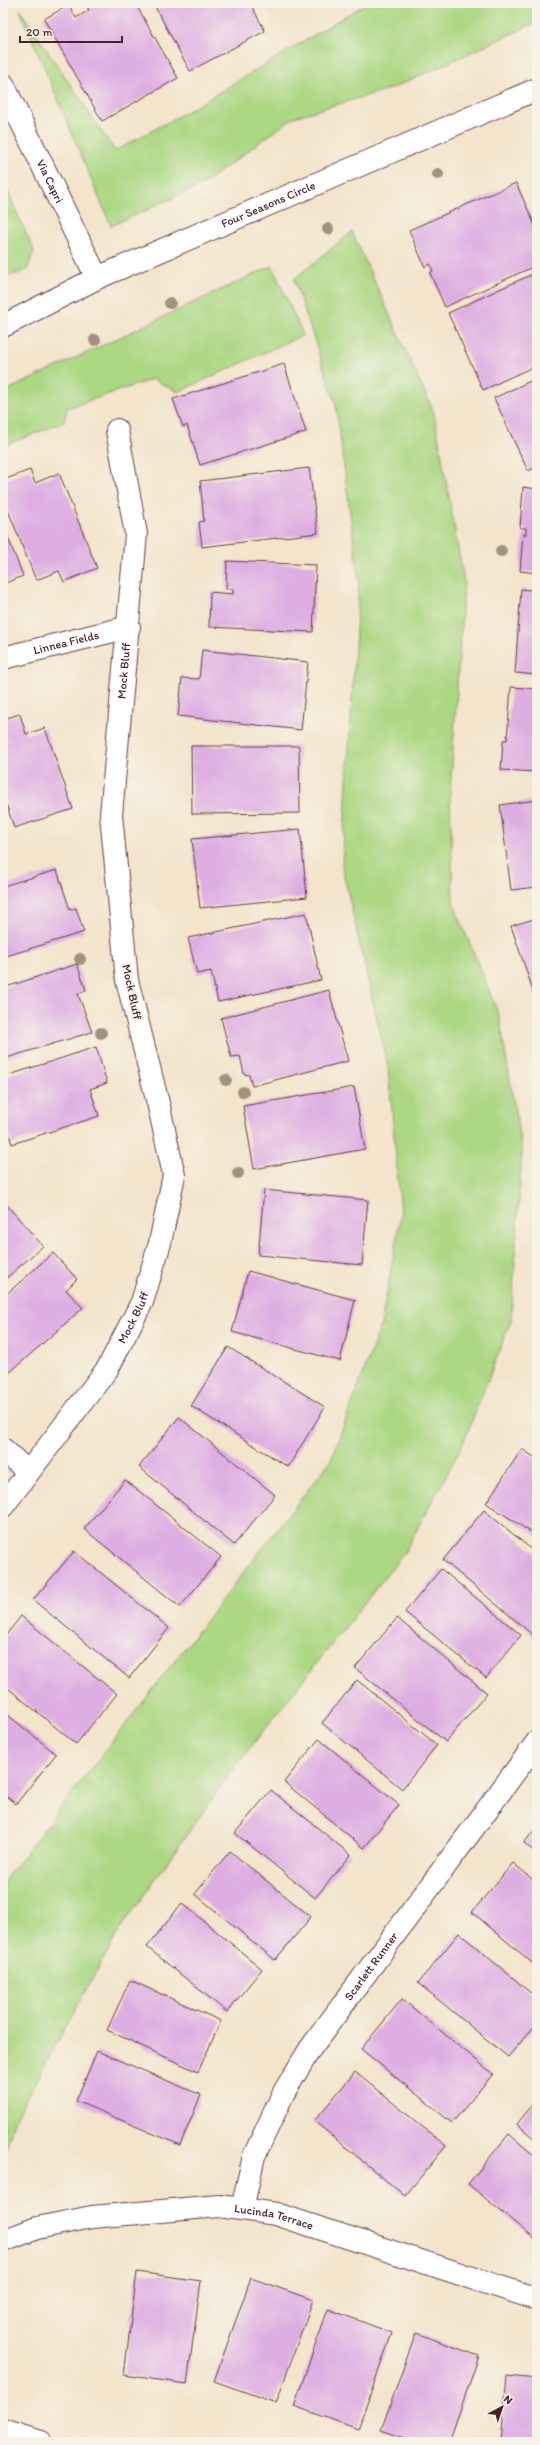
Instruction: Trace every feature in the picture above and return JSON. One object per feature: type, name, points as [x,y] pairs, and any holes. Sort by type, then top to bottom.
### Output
[{"type":"street","name":"Via Capri","points":[[3,84],[97,278]]},
{"type":"street","name":"Four Seasons Circle","points":[[3,326],[97,278],[537,89]]},
{"type":"street","name":"Mock Bluff","points":[[3,1506],[108,1368],[142,1302],[160,1244],[174,1175],[159,1107],[127,980],[111,815],[129,627],[136,534],[117,430]]},
{"type":"street","name":"Linnea Fields","points":[[3,658],[129,627]]},
{"type":"street","points":[[3,1449],[28,1472]]},
{"type":"street","name":"Scarlett Runner","points":[[242,2209],[254,2156],[284,2092],[310,2049],[537,1742]]},
{"type":"street","name":"Lucinda Terrace","points":[[3,2241],[37,2228],[92,2217],[219,2206],[276,2214],[537,2299]]},
{"type":"street","points":[[3,2430],[42,2442]]},
{"type":"green space","points":[[367,3],[537,3],[537,22],[393,88],[294,117],[203,184],[111,226],[20,10],[115,151],[193,108]]},
{"type":"green space","points":[[3,181],[34,251],[27,270],[13,275],[3,275]]},
{"type":"green space","points":[[352,232],[434,413],[464,582],[450,794],[453,902],[499,1015],[522,1152],[511,1321],[462,1446],[404,1553],[234,1768],[120,1929],[15,2118],[3,2158],[3,1882],[331,1460],[381,1325],[401,1213],[388,1067],[342,867],[359,581],[336,405],[294,279]]},
{"type":"green space","points":[[272,266],[303,335],[178,392],[153,379],[67,408],[64,422],[3,446],[3,392]]},
{"type":"building","points":[[85,3],[135,3],[178,78],[102,121],[44,19],[69,5],[76,18],[89,10]]},
{"type":"building","points":[[153,3],[250,3],[265,31],[190,71]]},
{"type":"building","points":[[516,183],[537,230],[537,265],[445,307],[430,273],[433,271],[430,264],[425,267],[409,230]]},
{"type":"building","points":[[537,272],[537,365],[483,390],[448,313]]},
{"type":"building","points":[[284,364],[306,432],[200,465],[187,425],[183,427],[173,399]]},
{"type":"building","points":[[537,378],[537,467],[528,471],[494,398]]},
{"type":"building","points":[[309,468],[318,533],[202,547],[199,522],[204,521],[200,481]]},
{"type":"building","points":[[30,470],[35,483],[59,473],[97,568],[64,582],[59,571],[36,580],[3,498],[3,480]]},
{"type":"building","points":[[523,487],[537,489],[537,573],[520,571],[523,534],[526,535],[526,528],[520,528]]},
{"type":"building","points":[[3,525],[23,576],[3,584]]},
{"type":"building","points":[[227,561],[316,565],[313,632],[209,627],[210,592],[233,594],[233,589],[226,589]]},
{"type":"building","points":[[521,589],[537,591],[537,675],[515,673]]},
{"type":"building","points":[[202,650],[308,662],[301,730],[178,716],[182,678],[199,679]]},
{"type":"building","points":[[511,687],[537,689],[537,772],[501,770],[503,740],[507,740]]},
{"type":"building","points":[[20,714],[26,734],[45,728],[73,809],[14,828],[3,794],[3,719]]},
{"type":"building","points":[[191,746],[299,746],[300,813],[192,814]]},
{"type":"building","points":[[537,800],[537,887],[511,890],[500,805]]},
{"type":"building","points":[[300,829],[307,897],[200,908],[192,839]]},
{"type":"building","points":[[57,870],[70,910],[76,908],[84,932],[3,957],[3,886]]},
{"type":"building","points":[[306,913],[321,980],[218,1002],[211,971],[197,974],[188,938]]},
{"type":"building","points":[[537,918],[537,1002],[511,926]]},
{"type":"building","points":[[77,964],[86,990],[78,994],[92,1032],[3,1059],[3,988]]},
{"type":"building","points":[[329,990],[348,1061],[252,1086],[249,1075],[244,1074],[240,1056],[231,1057],[221,1018]]},
{"type":"building","points":[[96,1047],[107,1083],[90,1089],[99,1116],[12,1144],[3,1115],[3,1077]]},
{"type":"building","points":[[354,1087],[365,1149],[254,1169],[243,1106]]},
{"type":"building","points":[[264,1190],[368,1200],[362,1265],[258,1255]]},
{"type":"building","points":[[3,1201],[43,1246],[3,1281]]},
{"type":"building","points":[[53,1253],[77,1279],[66,1290],[83,1308],[8,1374],[3,1369],[3,1297]]},
{"type":"building","points":[[248,1271],[355,1300],[340,1361],[232,1332]]},
{"type":"building","points":[[228,1347],[325,1407],[288,1467],[191,1406]]},
{"type":"building","points":[[179,1417],[275,1495],[234,1545],[139,1467]]},
{"type":"building","points":[[522,1449],[537,1459],[537,1536],[486,1503]]},
{"type":"building","points":[[125,1480],[221,1557],[180,1607],[84,1529]]},
{"type":"building","points":[[484,1510],[537,1554],[537,1630],[533,1635],[443,1560]]},
{"type":"building","points":[[74,1551],[169,1628],[129,1678],[33,1600]]},
{"type":"building","points":[[441,1569],[521,1635],[486,1678],[405,1612]]},
{"type":"building","points":[[21,1616],[117,1694],[76,1744],[3,1684],[3,1639]]},
{"type":"building","points":[[397,1618],[487,1693],[446,1742],[355,1668]]},
{"type":"building","points":[[357,1680],[437,1745],[402,1789],[322,1723]]},
{"type":"building","points":[[3,1711],[56,1754],[16,1804],[3,1794]]},
{"type":"building","points":[[319,1739],[399,1805],[364,1848],[284,1782]]},
{"type":"building","points":[[271,1790],[351,1855],[315,1898],[235,1833]]},
{"type":"building","points":[[537,1827],[537,1854],[524,1843]]},
{"type":"building","points":[[230,1851],[311,1917],[275,1960],[195,1894]]},
{"type":"building","points":[[513,1863],[537,1883],[537,1967],[472,1912]]},
{"type":"building","points":[[182,1903],[262,1969],[227,2012],[147,1947]]},
{"type":"building","points":[[459,1933],[537,1998],[537,2023],[508,2057],[418,1983]]},
{"type":"building","points":[[130,1980],[221,2021],[198,2072],[107,2030]]},
{"type":"building","points":[[402,1999],[493,2074],[452,2123],[361,2049]]},
{"type":"building","points":[[97,2051],[201,2095],[180,2145],[76,2101]]},
{"type":"building","points":[[355,2072],[446,2146],[405,2196],[314,2121]]},
{"type":"building","points":[[537,2099],[537,2141],[517,2124]]},
{"type":"building","points":[[509,2134],[537,2158],[537,2241],[468,2184]]},
{"type":"building","points":[[137,2272],[201,2281],[187,2384],[124,2375]]},
{"type":"building","points":[[251,2278],[313,2300],[276,2403],[214,2381]]},
{"type":"building","points":[[328,2309],[392,2333],[358,2429],[294,2406]]},
{"type":"building","points":[[416,2333],[479,2356],[449,2442],[416,2442],[381,2430]]},
{"type":"building","points":[[507,2376],[537,2379],[537,2442],[501,2442]]}]
